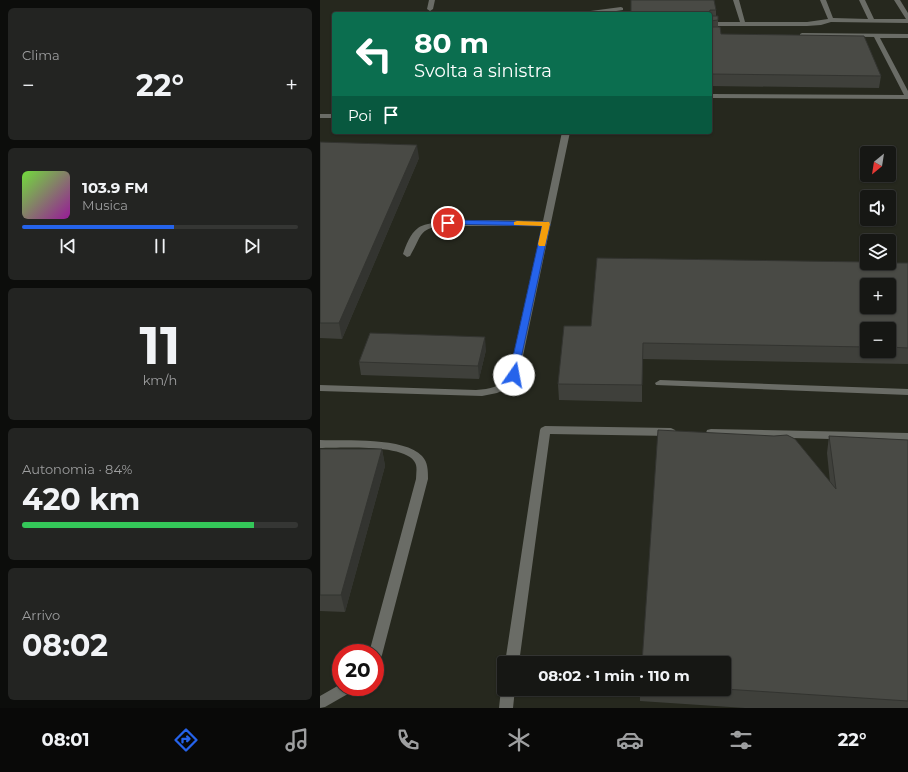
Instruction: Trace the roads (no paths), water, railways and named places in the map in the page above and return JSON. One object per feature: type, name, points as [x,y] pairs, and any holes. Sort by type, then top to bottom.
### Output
[{"type":"street","points":[[430,8],[432,0]]},
{"type":"street","points":[[620,12],[621,0]]},
{"type":"street","points":[[736,0],[743,24]]},
{"type":"street","points":[[823,0],[830,20]]},
{"type":"street","points":[[862,0],[872,20]]},
{"type":"street","points":[[712,24],[814,24],[830,20],[908,19],[906,11],[897,0]]},
{"type":"street","points":[[797,35],[908,36]]},
{"type":"street","points":[[712,96],[908,97],[876,36]]},
{"type":"street","points":[[320,116],[332,116]]},
{"type":"street","points":[[320,388],[476,393],[500,389],[506,386],[514,375],[566,134]]},
{"type":"street","points":[[407,254],[415,234],[425,226],[432,224],[546,224]]},
{"type":"street","points":[[660,383],[908,392]]},
{"type":"street","points":[[513,656],[545,430],[679,432]]},
{"type":"street","points":[[703,433],[908,437]]},
{"type":"street","points":[[320,444],[396,446],[417,457],[422,468],[422,479],[378,644]]},
{"type":"street","points":[[320,703],[332,696]]},
{"type":"street","points":[[506,708],[507,696]]}]
